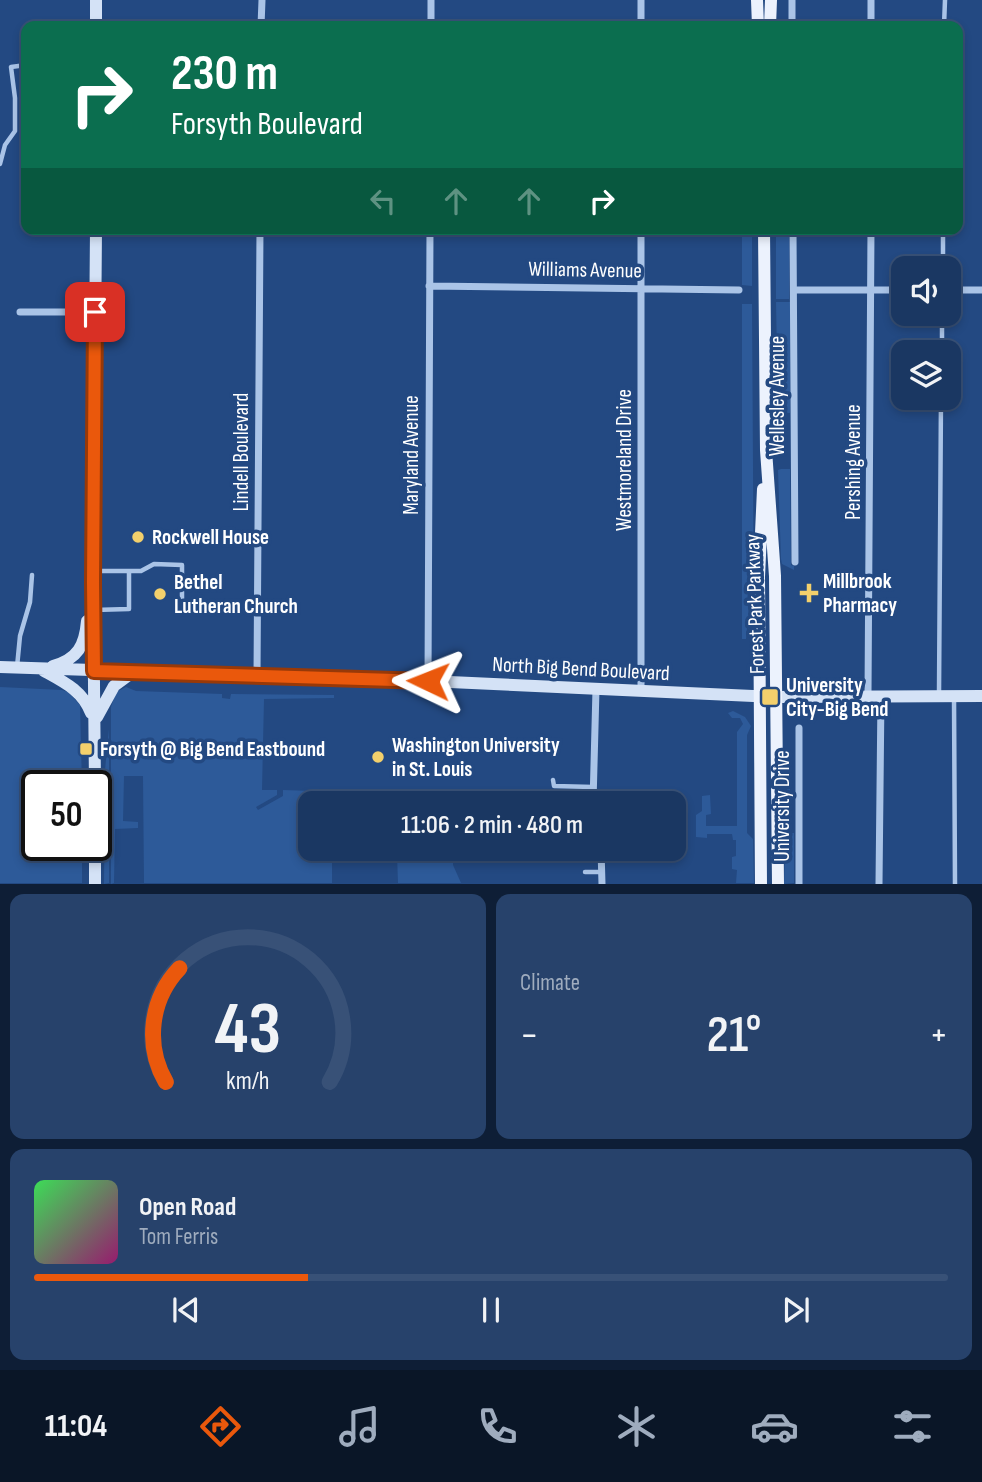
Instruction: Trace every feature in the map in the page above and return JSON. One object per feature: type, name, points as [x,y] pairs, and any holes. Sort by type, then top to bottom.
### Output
[{"type":"main road","points":[[96,0],[96,21]]},
{"type":"main road","points":[[757,0],[758,21]]},
{"type":"main road","points":[[770,21],[771,0]]},
{"type":"main road","points":[[95,770],[93,577],[96,235]]},
{"type":"main road","name":"Forest Park Parkway","points":[[764,235],[766,450],[774,562],[777,697],[778,884]]},
{"type":"main road","name":"Forest Park Parkway","points":[[761,884],[759,550],[766,450]]},
{"type":"main road","points":[[41,669],[67,662],[78,654],[83,645],[93,577]]},
{"type":"main road","name":"North Big Bend Boulevard","points":[[0,667],[428,681],[777,697],[982,695]]},
{"type":"main road","points":[[41,669],[81,694],[95,724]]},
{"type":"main road","points":[[95,724],[103,703],[114,686],[133,672]]},
{"type":"main road","points":[[95,861],[95,884]]},
{"type":"street","points":[[261,21],[262,0]]},
{"type":"street","points":[[430,21],[431,0]]},
{"type":"street","points":[[641,0],[641,21]]},
{"type":"street","points":[[792,0],[792,21]]},
{"type":"street","points":[[871,0],[871,21]]},
{"type":"street","name":"Lindell Boulevard","points":[[257,675],[260,235]]},
{"type":"street","name":"Maryland Avenue","points":[[428,681],[430,235]]},
{"type":"street","name":"Westmoreland Drive","points":[[641,235],[641,691]]},
{"type":"street","name":"Wellesley Avenue","points":[[793,235],[795,562]]},
{"type":"street","name":"Pershing Avenue","points":[[872,235],[879,884]]},
{"type":"street","name":"Williams Avenue","points":[[429,286],[739,290]]},
{"type":"street","points":[[794,290],[891,290]]},
{"type":"street","points":[[961,290],[982,290]]},
{"type":"street","points":[[20,312],[95,312]]},
{"type":"street","points":[[593,791],[596,689]]},
{"type":"street","name":"University Drive","points":[[799,728],[799,884]]},
{"type":"street","points":[[602,861],[602,884]]},
{"type":"lane","points":[[944,21],[945,0]]},
{"type":"lane","points":[[0,164],[5,145],[15,131],[11,67],[21,65]]},
{"type":"lane","points":[[943,235],[943,256]]},
{"type":"lane","points":[[939,695],[942,410]]},
{"type":"lane","points":[[93,577],[141,571],[154,564],[182,565],[182,606]]},
{"type":"lane","points":[[94,610],[129,610],[129,571]]},
{"type":"lane","points":[[17,668],[20,636],[30,602],[32,575]]},
{"type":"lane","points":[[954,695],[955,884]]},
{"type":"lane","points":[[553,780],[554,786],[593,787]]},
{"type":"lane","points":[[585,872],[602,872]]},
{"type":"shaded area","points":[[742,235],[752,235],[752,286],[742,285]]},
{"type":"shaded area","points":[[776,235],[789,235],[789,299],[776,299]]},
{"type":"shaded area","points":[[776,302],[790,302],[790,413],[778,409]]},
{"type":"shaded area","points":[[742,304],[752,304],[754,629],[747,628],[746,639],[742,639]]},
{"type":"shaded area","points":[[790,469],[791,565],[794,570],[782,564],[781,559],[778,470]]},
{"type":"shaded area","points":[[0,687],[68,692],[80,705],[82,770],[21,770],[21,861],[82,861],[82,883],[0,883]]},
{"type":"shaded area","points":[[126,687],[136,691],[222,694],[222,698],[230,699],[231,694],[334,695],[334,698],[264,699],[262,790],[277,790],[277,795],[256,807],[258,810],[283,796],[283,790],[313,791],[298,791],[298,861],[332,861],[332,883],[144,883],[143,776],[124,776],[123,821],[138,822],[138,828],[115,829],[114,883],[111,884],[111,707],[116,692]]},
{"type":"shaded area","points":[[733,711],[745,717],[751,726],[747,735],[747,833],[753,839],[754,883],[736,883],[737,870],[732,869],[732,857],[736,856],[736,840],[733,840],[732,834],[696,837],[696,815],[702,811],[702,796],[710,795],[711,814],[706,815],[706,826],[737,826],[737,732],[743,724],[740,718],[732,718],[728,713]]},
{"type":"shaded area","points":[[109,729],[109,770],[105,770]]},
{"type":"shaded area","points":[[790,758],[790,833],[794,833],[794,883],[784,884],[788,759]]},
{"type":"shaded area","points":[[104,861],[109,861],[109,883],[104,884]]},
{"type":"shaded area","points":[[397,861],[453,861],[461,883],[398,883]]},
{"type":"place","name":"Rockwell House","points":[[138,537]]},
{"type":"place","name":"Millbrook Pharmacy","points":[[809,593]]},
{"type":"place","name":"Bethel Lutheran Church","points":[[160,594]]},
{"type":"place","name":"University City-Big Bend","points":[[770,697]]},
{"type":"place","name":"Forsyth @ Big Bend Eastbound","points":[[86,749]]},
{"type":"place","name":"Washington University in St. Louis","points":[[378,757]]},
{"type":"route","points":[[95,312],[94,671],[428,681]]}]
